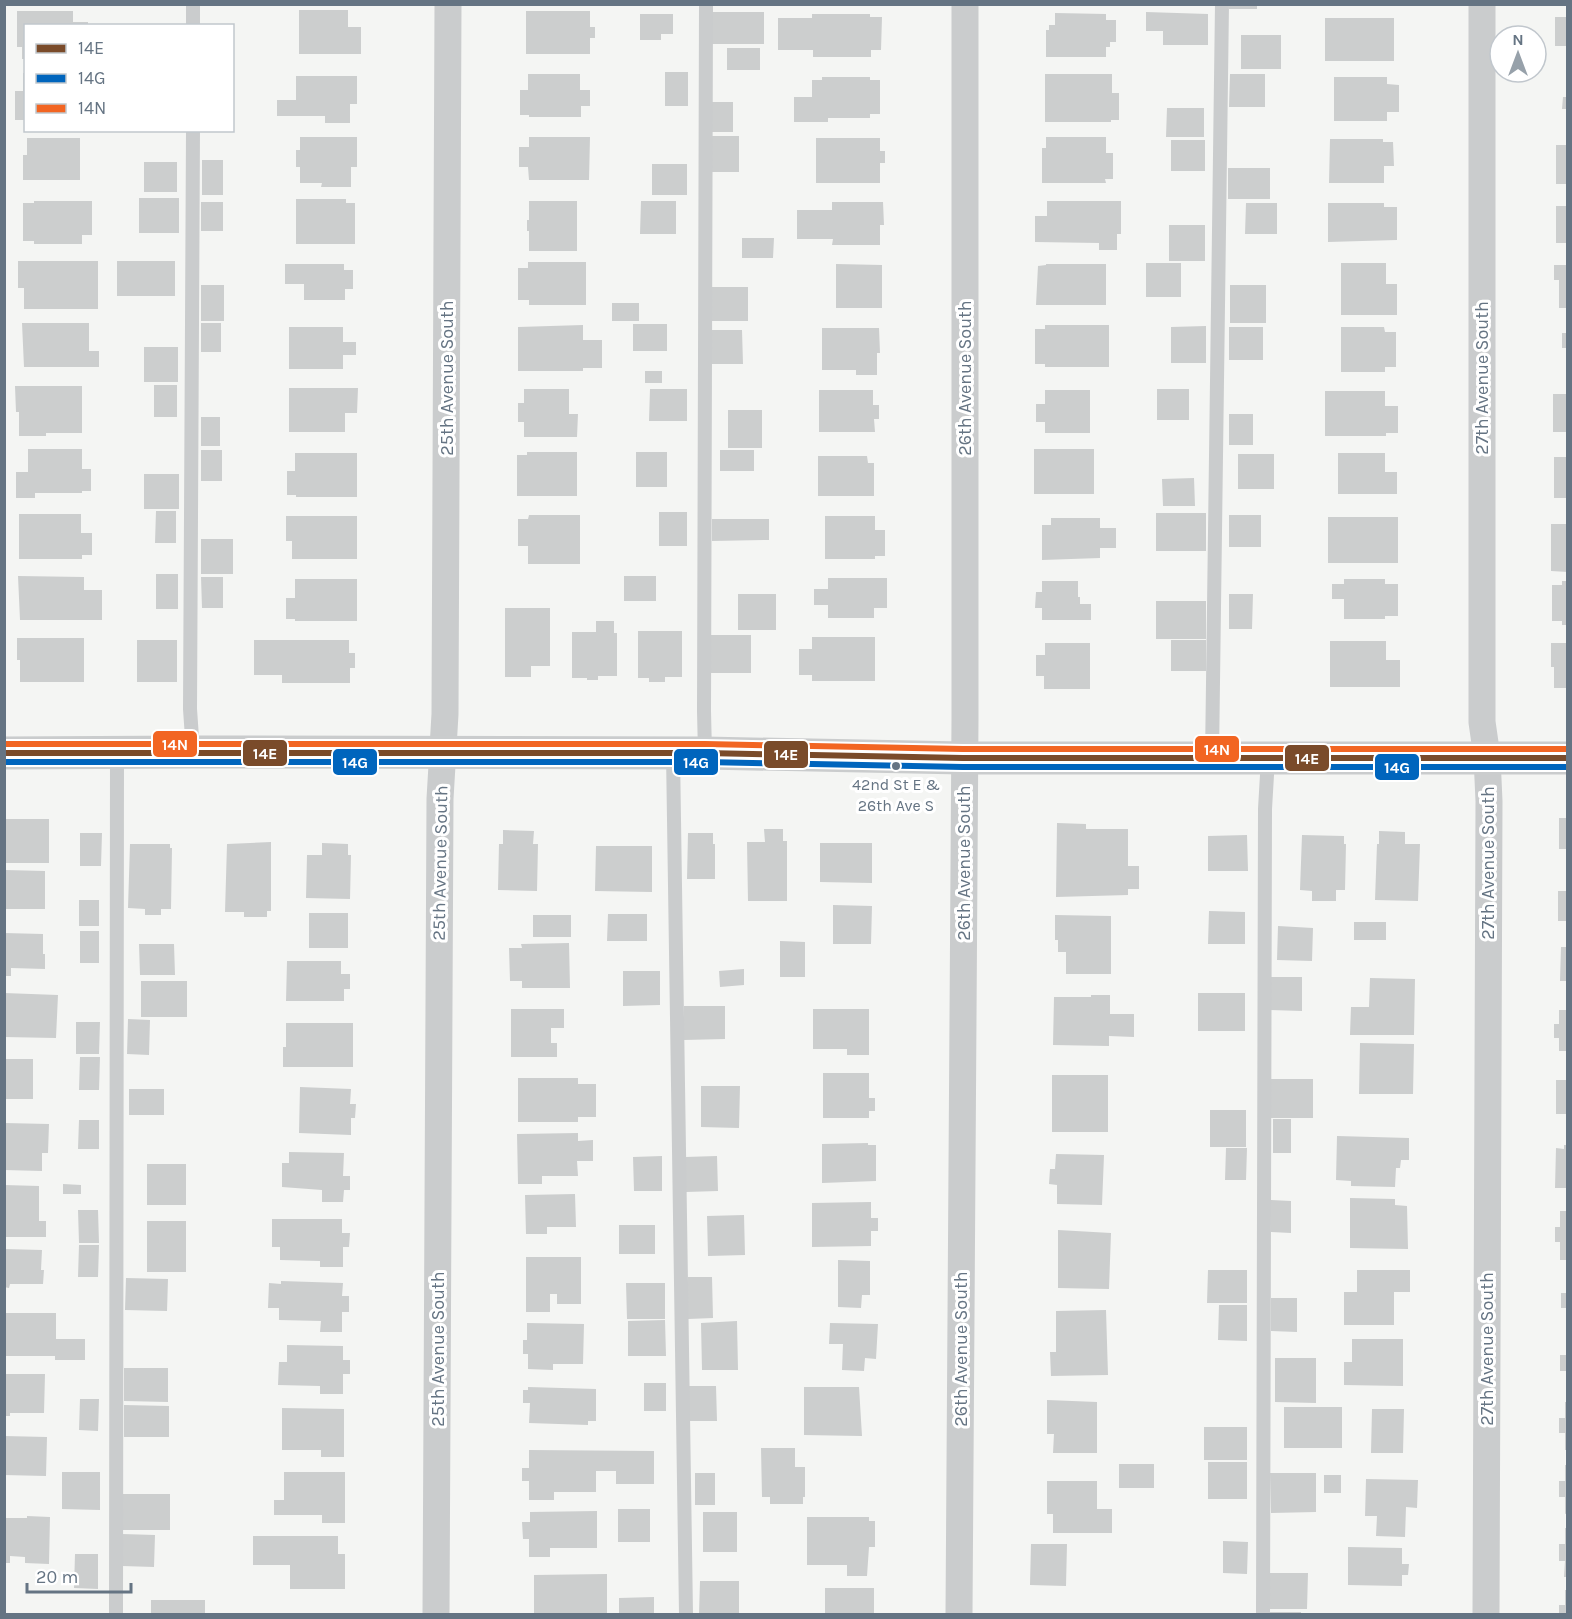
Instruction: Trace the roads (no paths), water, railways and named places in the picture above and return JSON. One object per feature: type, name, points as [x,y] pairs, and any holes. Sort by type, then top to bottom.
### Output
[{"type":"street","name":"25th Avenue South","points":[[436,1614],[440,798],[445,714],[448,4]]},
{"type":"street","name":"26th Avenue South","points":[[959,1614],[965,4]]},
{"type":"street","name":"27th Avenue South","points":[[1482,4],[1482,722],[1487,757],[1486,1614]]},
{"type":"street","points":[[4,753],[705,753],[963,758],[1568,758]]},
{"type":"lane","points":[[193,24],[194,4]]},
{"type":"lane","points":[[705,753],[706,4]]},
{"type":"lane","points":[[1212,758],[1222,4]]},
{"type":"lane","points":[[193,132],[190,709],[193,752]]},
{"type":"lane","points":[[116,1614],[117,752]]},
{"type":"lane","points":[[673,753],[686,1614]]},
{"type":"lane","points":[[1263,1614],[1265,809],[1268,758]]},
{"type":"place","name":"42nd St E & 26th Ave S","points":[[896,766]]}]
